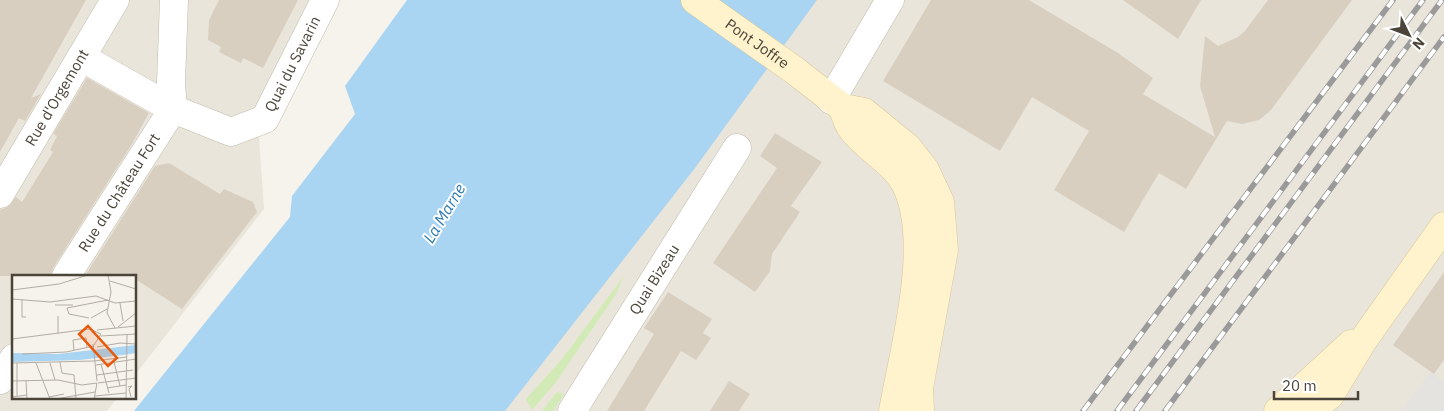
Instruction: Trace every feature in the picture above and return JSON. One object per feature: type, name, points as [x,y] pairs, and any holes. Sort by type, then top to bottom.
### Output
[{"type":"main road","name":"Pont Joffre","points":[[696,0],[794,70],[837,104]]},
{"type":"main road","points":[[837,104],[851,128],[890,164],[904,181],[913,203],[917,222],[916,275],[893,411]]},
{"type":"main road","points":[[837,104],[864,112],[906,147],[926,170],[940,202],[944,250],[919,388],[920,411]]},
{"type":"main road","points":[[1303,408],[1362,342],[1444,226]]},
{"type":"main road","points":[[1303,408],[1357,338],[1409,276]]},
{"type":"street","name":"Rue d'Orgemont","points":[[0,194],[115,0]]},
{"type":"street","points":[[173,109],[171,83],[174,0]]},
{"type":"street","name":"Quai du Savarin","points":[[80,57],[173,109],[231,132],[265,119],[325,0]]},
{"type":"street","points":[[837,104],[890,0]]},
{"type":"street","name":"Rue du Château Fort","points":[[67,275],[173,109]]},
{"type":"street","name":"Quai Bizeau","points":[[572,411],[737,148]]},
{"type":"street","points":[[0,380],[12,361]]},
{"type":"shaded area","points":[[0,0],[314,0],[257,110],[264,209],[136,374],[136,275],[12,275],[12,398],[117,398],[107,411],[0,411]]},
{"type":"shaded area","points":[[573,0],[1444,0],[1444,411],[293,411]]},
{"type":"shaded area","points":[[1430,372],[1444,382],[1444,411],[1401,411]]},
{"type":"green space","points":[[624,276],[616,294],[556,382],[532,410],[526,399],[562,359]]},
{"type":"green space","points":[[557,392],[564,394],[553,411],[542,411]]},
{"type":"water","name":"La Marne","points":[[407,0],[817,0],[695,168],[505,411],[134,411],[290,217],[292,196],[355,114],[345,86]]},
{"type":"building","points":[[0,0],[86,0],[31,98],[41,94],[25,121],[19,118],[0,152]]},
{"type":"building","points":[[219,0],[298,0],[263,68],[243,58],[241,63],[219,52],[221,47],[208,40],[209,20]]},
{"type":"building","points":[[931,0],[1029,0],[1118,53],[1153,78],[1143,94],[1215,137],[1200,86],[1205,36],[1218,46],[1238,37],[1245,31],[1268,0],[1352,0],[1271,110],[1259,120],[1242,124],[1227,121],[1186,189],[1159,173],[1124,232],[1054,190],[1089,131],[1032,97],[1000,151],[883,81]]},
{"type":"building","points":[[1123,0],[1201,0],[1178,39]]},
{"type":"building","points":[[87,78],[149,113],[132,144],[50,275],[0,276],[0,210],[8,207],[16,197],[22,202],[53,152],[50,150],[57,136],[53,134]]},
{"type":"building","points":[[775,133],[822,162],[791,206],[800,212],[772,254],[770,271],[755,292],[713,263],[777,168],[760,156]]},
{"type":"building","points":[[169,163],[220,194],[224,189],[253,202],[257,212],[182,309],[136,280],[136,275],[86,275],[155,166]]},
{"type":"building","points":[[1444,272],[1444,360],[1434,374],[1393,345]]},
{"type":"building","points":[[668,292],[712,319],[703,333],[711,338],[696,360],[681,351],[644,411],[607,411],[654,334],[644,328]]},
{"type":"building","points":[[729,381],[750,394],[739,411],[710,411]]},
{"type":"railway","points":[[1083,411],[1393,0]]},
{"type":"railway","points":[[1117,411],[1423,0]]},
{"type":"railway","points":[[1136,411],[1442,0]]},
{"type":"railway","points":[[1165,411],[1444,37]]}]
